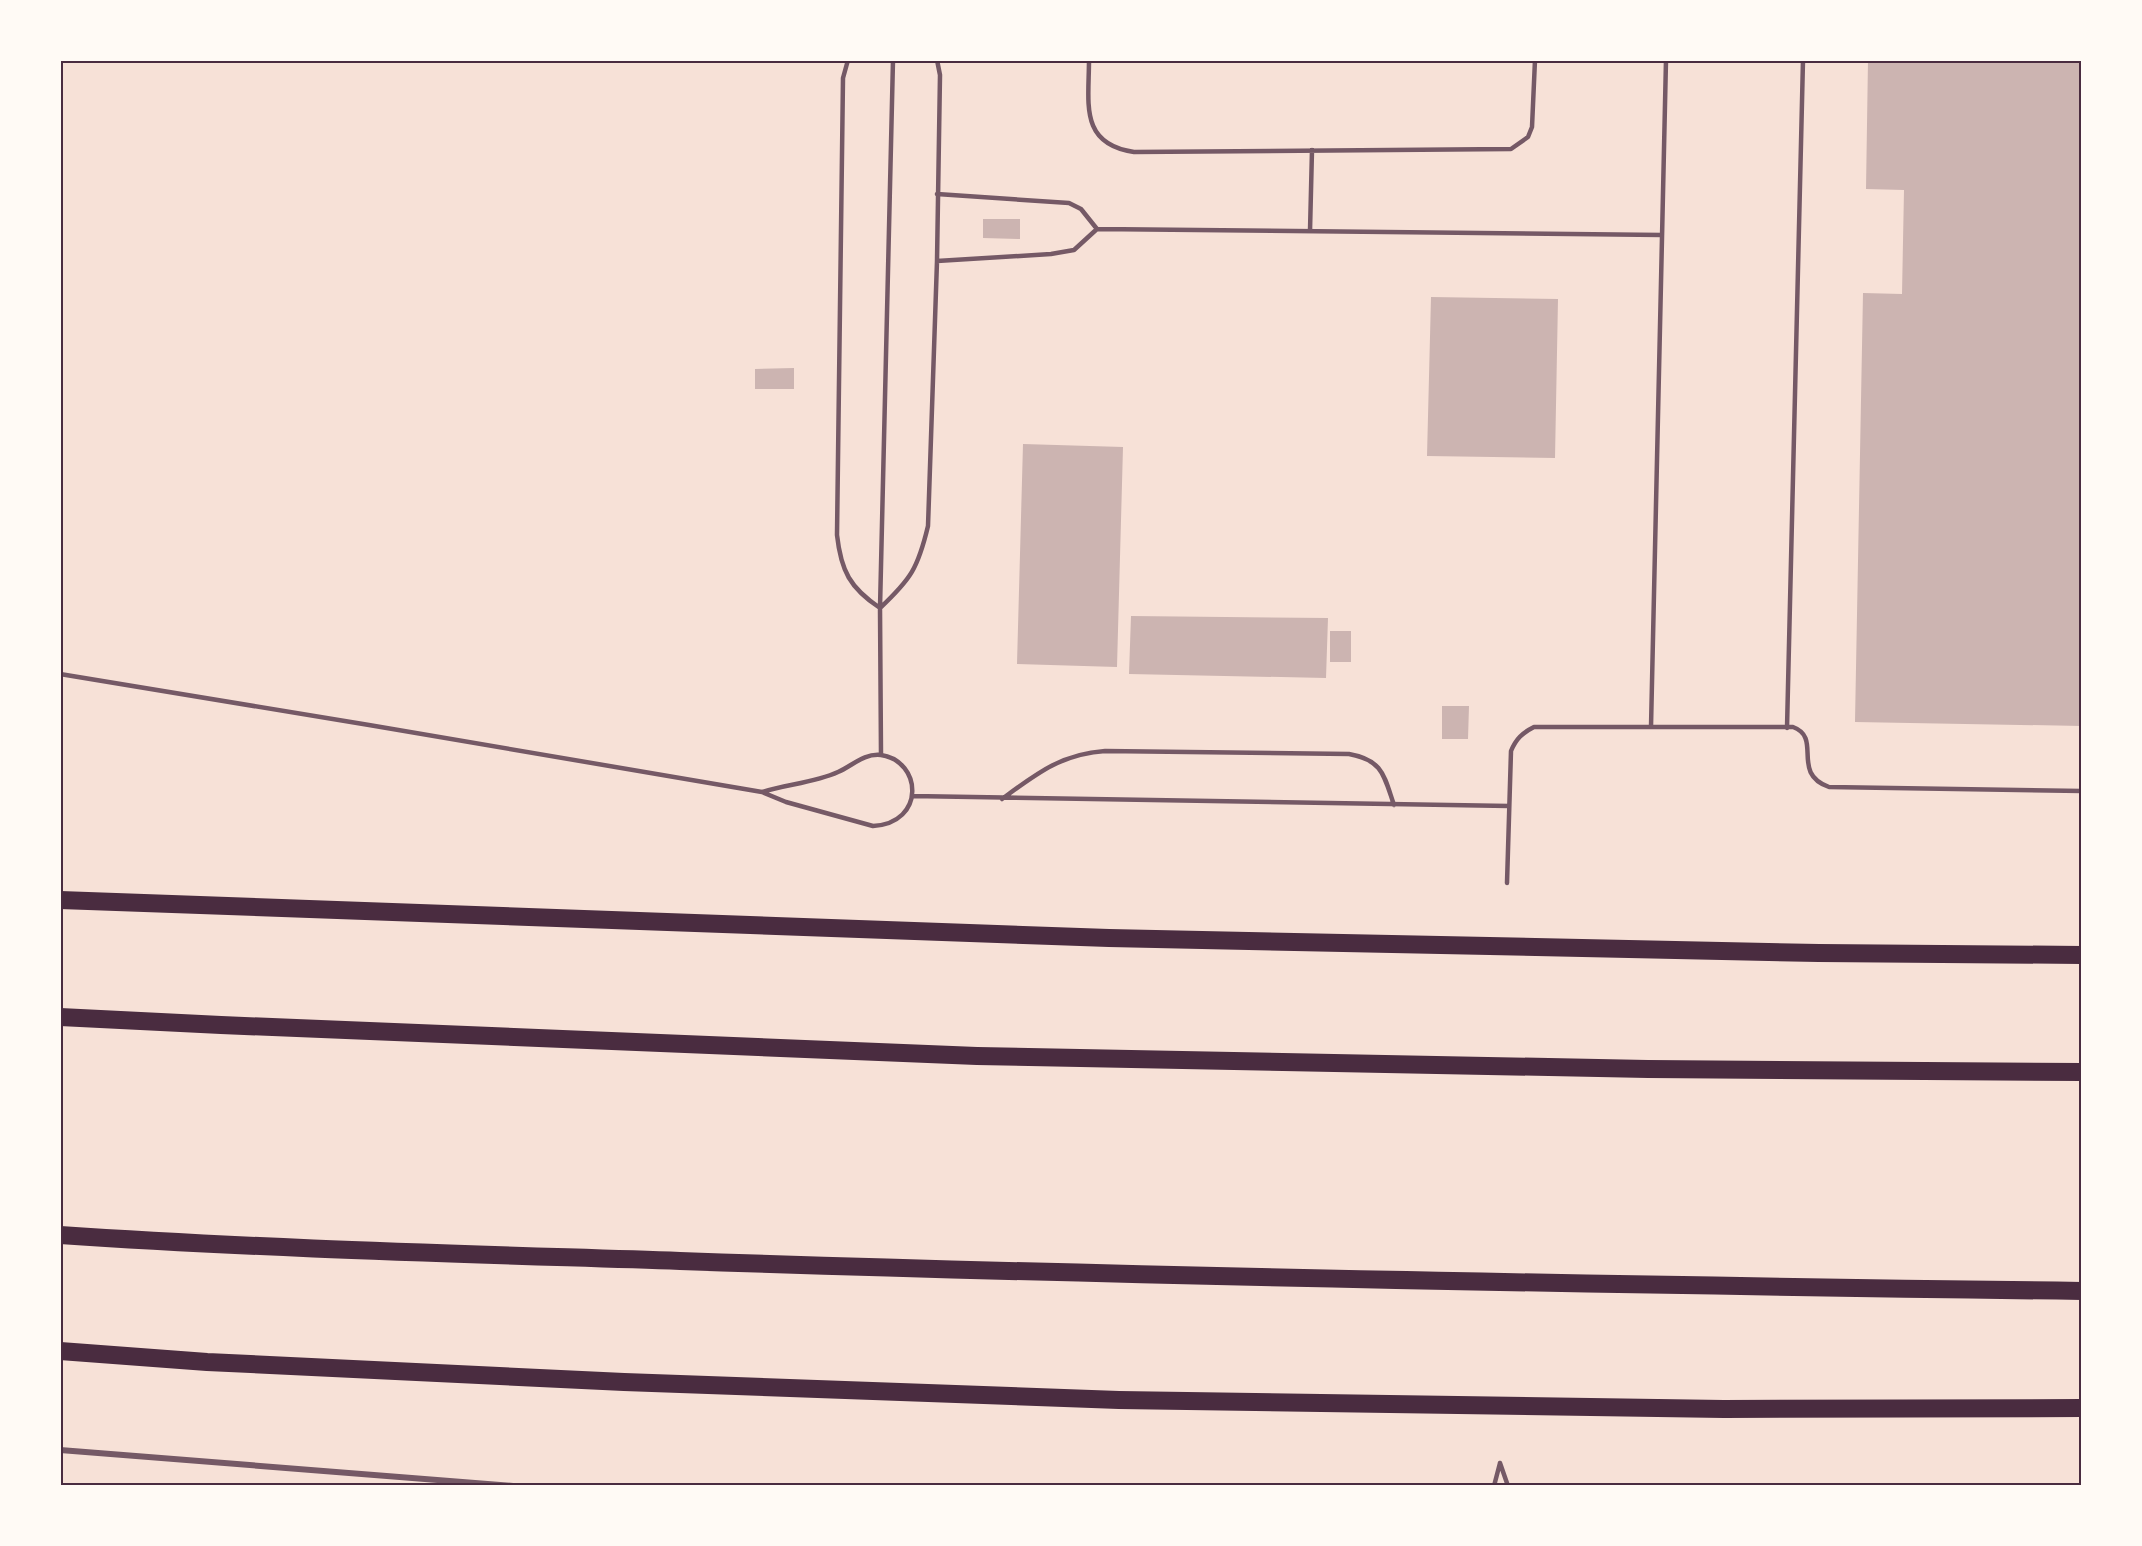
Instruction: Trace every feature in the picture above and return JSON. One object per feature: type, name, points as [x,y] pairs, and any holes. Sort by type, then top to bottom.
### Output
[{"type":"highway","points":[[60,900],[1109,938],[1807,953],[2082,955]]},
{"type":"highway","points":[[60,1017],[977,1056],[1648,1069],[2082,1072]]},
{"type":"highway","points":[[60,1235],[213,1245],[949,1270],[1616,1285],[2082,1291]]},
{"type":"highway","points":[[60,1351],[207,1362],[612,1381],[1119,1400],[1724,1410],[2082,1408]]},
{"type":"street","points":[[60,1450],[513,1486]]},
{"type":"lane","points":[[848,60],[843,78],[837,535],[839,558],[848,578],[862,595],[880,608]]},
{"type":"lane","points":[[881,755],[880,608],[893,60]]},
{"type":"lane","points":[[880,608],[904,586],[921,558],[928,526],[937,261],[940,75],[938,60]]},
{"type":"lane","points":[[1089,60],[1089,116],[1095,131],[1105,142],[1118,150],[1134,152],[1511,149],[1528,137],[1532,127],[1535,60]]},
{"type":"lane","points":[[1651,728],[1665,60]]},
{"type":"lane","points":[[1787,728],[1803,60]]},
{"type":"lane","points":[[1310,231],[1312,150]]},
{"type":"lane","points":[[937,194],[1069,203],[1081,209],[1097,229]]},
{"type":"lane","points":[[937,261],[1051,254],[1074,250],[1097,229],[1662,236]]},
{"type":"lane","points":[[60,674],[762,792],[786,802],[873,826],[886,825],[899,819],[908,809],[912,796],[912,783],[906,770],[894,760],[881,755],[868,756],[823,778],[762,792]]},
{"type":"lane","points":[[1507,883],[1511,750],[1523,732],[1534,728],[1793,728],[1804,733],[1807,739],[1808,766],[1811,774],[1815,780],[1829,787],[2082,791]]},
{"type":"lane","points":[[1002,799],[1053,764],[1087,752],[1105,750],[1326,754],[1365,757],[1377,766],[1385,779],[1394,805]]},
{"type":"lane","points":[[912,796],[1509,806]]},
{"type":"lane","points":[[1494,1486],[1500,1463],[1508,1486]]},
{"type":"building","points":[[1868,60],[2082,60],[2082,726],[1855,722],[1863,293],[1902,294],[1904,190],[1866,189]]},
{"type":"building","points":[[983,219],[1020,219],[1020,239],[983,238]]},
{"type":"building","points":[[1431,297],[1558,299],[1555,458],[1427,456]]},
{"type":"building","points":[[794,368],[794,389],[755,389],[755,369]]},
{"type":"building","points":[[1023,444],[1123,447],[1117,667],[1017,664]]},
{"type":"building","points":[[1131,616],[1328,618],[1326,678],[1129,674]]},
{"type":"building","points":[[1330,631],[1351,631],[1351,662],[1330,662]]},
{"type":"building","points":[[1442,706],[1469,706],[1468,739],[1442,739]]}]
